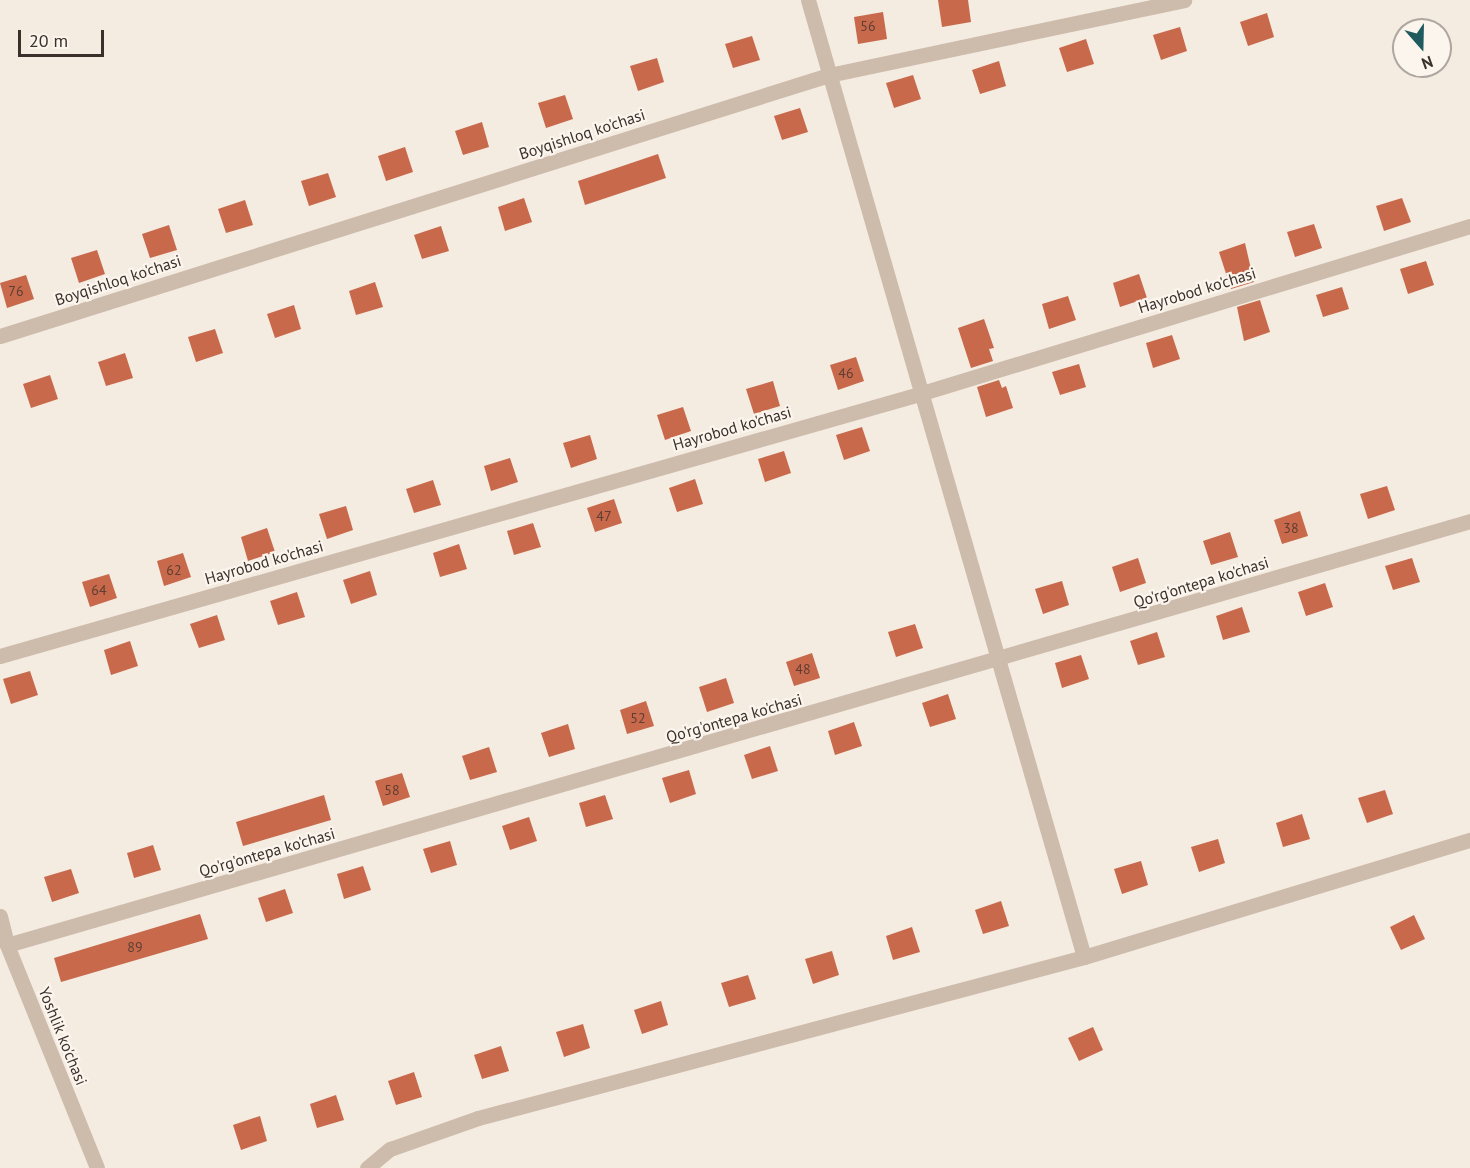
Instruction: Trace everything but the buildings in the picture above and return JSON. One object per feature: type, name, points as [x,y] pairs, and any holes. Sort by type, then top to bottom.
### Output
[{"type":"street","points":[[808,0],[919,394],[1084,957]]},
{"type":"street","name":"Boyqishloq ko'chasi","points":[[0,336],[829,75],[1184,0]]},
{"type":"street","name":"Hayrobod ko'chasi","points":[[0,656],[919,394],[1470,226]]},
{"type":"street","name":"Qo'rg'ontepa ko'chasi","points":[[7,945],[999,661],[1470,521]]},
{"type":"street","points":[[367,1168],[390,1149],[478,1118],[1084,957],[1470,840]]},
{"type":"street","name":"Yoshlik ko'chasi","points":[[0,916],[7,945],[97,1168]]}]
